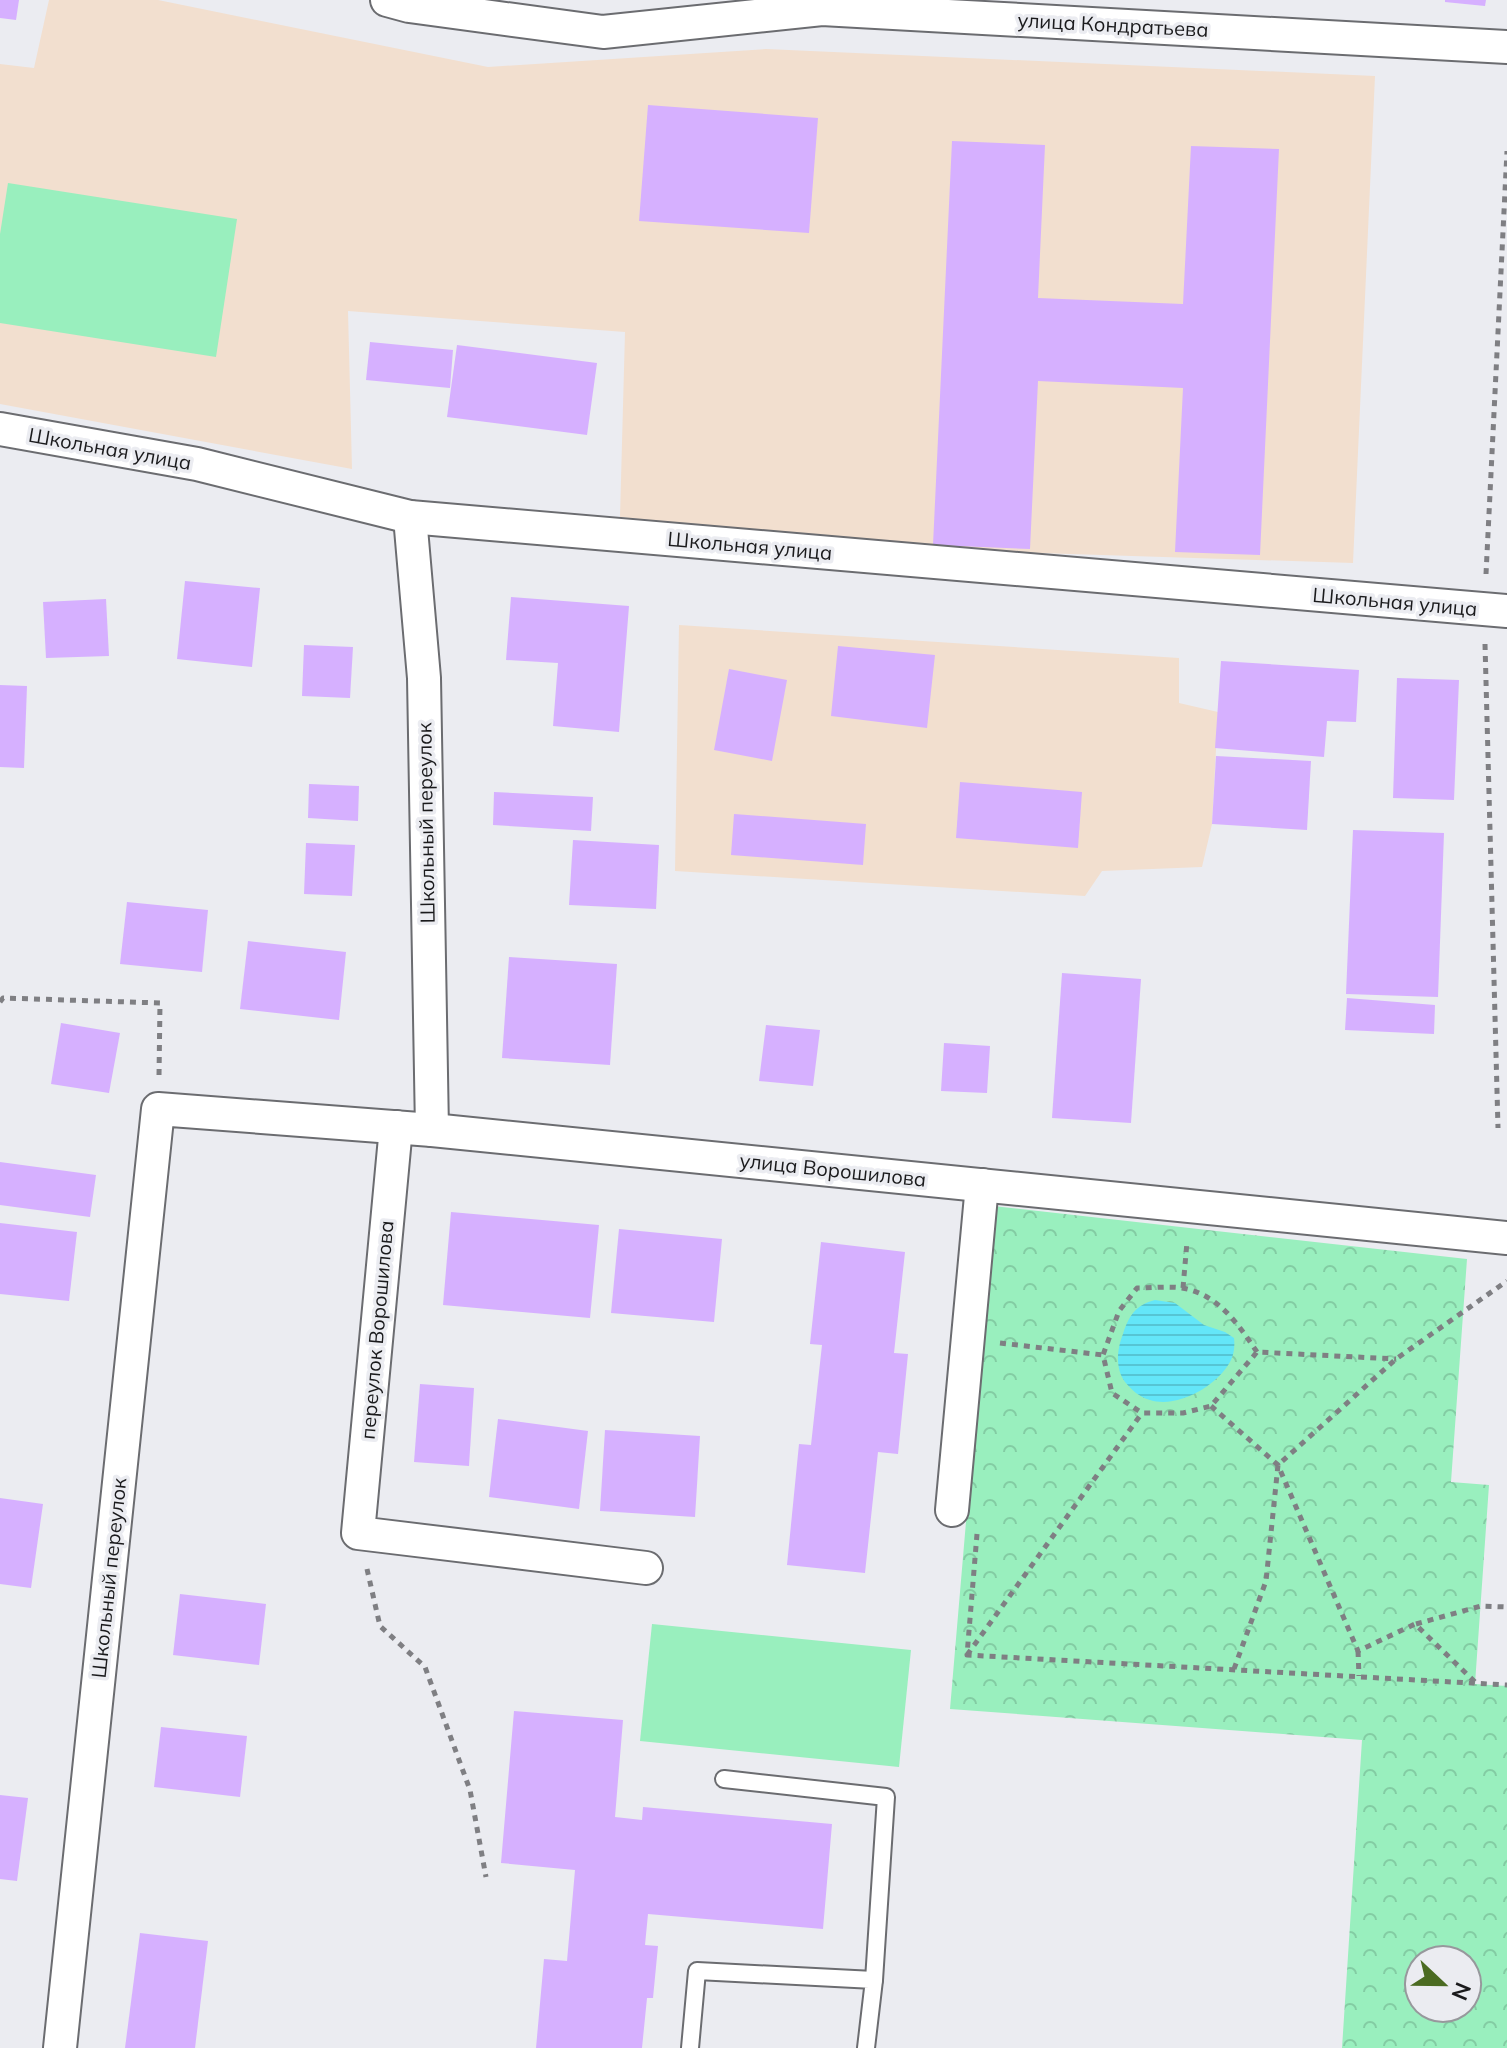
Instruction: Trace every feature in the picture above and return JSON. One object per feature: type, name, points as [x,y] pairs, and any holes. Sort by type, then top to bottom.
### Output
[{"type":"street","name":"улица Кондратьева","points":[[387,0],[409,6],[603,32],[822,9],[1507,47]]},
{"type":"street","name":"Школьная улица","points":[[0,429],[197,464],[410,517],[1507,611]]},
{"type":"street","name":"Школьный переулок","points":[[410,517],[424,678],[432,1130]]},
{"type":"street","name":"Школьный переулок","points":[[60,2048],[158,1109]]},
{"type":"street","name":"улица Ворошилова","points":[[158,1109],[432,1130],[1507,1238]]},
{"type":"street","name":"переулок Ворошилова","points":[[358,1533],[396,1127]]},
{"type":"street","points":[[965,1519],[982,1185]]},
{"type":"street","points":[[358,1533],[646,1568]]},
{"type":"lane","points":[[724,1779],[886,1797],[874,1980],[866,2048]]},
{"type":"lane","points":[[690,2048],[697,1971],[874,1980]]},
{"type":"path","points":[[0,1002],[3,998],[160,1003],[158,1109]]},
{"type":"path","points":[[1183,1288],[1187,1242],[1202,1244]]},
{"type":"path","points":[[1234,1669],[1266,1581],[1278,1465],[1396,1359],[1507,1281]]},
{"type":"path","points":[[1137,1288],[1183,1288],[1208,1298],[1233,1317],[1257,1352],[1211,1406],[1183,1413],[1142,1413],[1112,1393],[1103,1355],[1119,1311],[1137,1288]]},
{"type":"path","points":[[995,1342],[1103,1355]]},
{"type":"path","points":[[1257,1352],[1396,1359]]},
{"type":"path","points":[[1211,1406],[1278,1465],[1358,1651],[1359,1676]]},
{"type":"path","points":[[967,1655],[1142,1413]]},
{"type":"path","points":[[965,1519],[967,1655]]},
{"type":"path","points":[[358,1533],[380,1626],[425,1667],[470,1790],[486,1877]]},
{"type":"path","points":[[1358,1651],[1415,1624],[1481,1606],[1507,1607]]},
{"type":"path","points":[[1415,1624],[1475,1683]]},
{"type":"path","points":[[967,1655],[1507,1685]]},
{"type":"shaded area","points":[[49,0],[158,0],[488,67],[766,49],[1375,76],[1353,563],[912,549],[620,517],[625,332],[348,311],[352,469],[0,404],[0,64],[34,68]]},
{"type":"shaded area","points":[[679,625],[1179,658],[1179,703],[1218,712],[1212,824],[1202,867],[1102,871],[1085,896],[675,871]]},
{"type":"green space","points":[[8,183],[237,219],[216,357],[0,323],[0,234]]},
{"type":"green space","points":[[993,1206],[1467,1259],[1451,1482],[1489,1485],[1475,1684],[1507,1686],[1507,2048],[1342,2048],[1362,1740],[950,1709]]},
{"type":"green space","points":[[652,1624],[911,1650],[899,1767],[640,1741]]},
{"type":"water","points":[[1155,1300],[1175,1303],[1204,1325],[1234,1338],[1234,1350],[1224,1371],[1206,1387],[1172,1401],[1150,1400],[1139,1395],[1125,1382],[1118,1365],[1119,1346],[1131,1316],[1138,1308]]},
{"type":"building","points":[[0,0],[19,0],[16,20],[0,18]]},
{"type":"building","points":[[1445,0],[1486,0],[1485,6]]},
{"type":"building","points":[[648,105],[818,118],[809,233],[639,221]]},
{"type":"building","points":[[952,141],[1045,145],[1038,298],[1183,304],[1191,146],[1279,149],[1260,555],[1175,552],[1183,388],[1038,381],[1030,549],[933,545]]},
{"type":"building","points":[[370,342],[453,350],[450,388],[366,380]]},
{"type":"building","points":[[457,345],[597,363],[587,435],[447,417]]},
{"type":"building","points":[[185,581],[260,588],[252,667],[177,659]]},
{"type":"building","points":[[511,597],[629,606],[619,732],[553,726],[558,663],[506,660]]},
{"type":"building","points":[[106,599],[109,656],[46,658],[43,602]]},
{"type":"building","points":[[304,645],[353,647],[350,698],[302,696]]},
{"type":"building","points":[[838,646],[935,655],[927,728],[831,716]]},
{"type":"building","points":[[1221,661],[1359,670],[1356,722],[1327,721],[1324,757],[1215,748]]},
{"type":"building","points":[[729,669],[787,680],[772,761],[714,750]]},
{"type":"building","points":[[1397,678],[1459,680],[1454,800],[1393,798]]},
{"type":"building","points":[[0,685],[27,686],[24,768],[0,767]]},
{"type":"building","points":[[1216,756],[1311,761],[1307,830],[1212,824]]},
{"type":"building","points":[[960,782],[1082,792],[1078,848],[956,838]]},
{"type":"building","points":[[309,784],[359,786],[358,821],[308,818]]},
{"type":"building","points":[[494,792],[593,797],[591,831],[493,825]]},
{"type":"building","points":[[734,814],[866,824],[863,865],[731,855]]},
{"type":"building","points":[[1353,830],[1444,833],[1438,997],[1346,994]]},
{"type":"building","points":[[573,840],[659,845],[656,909],[569,905]]},
{"type":"building","points":[[306,843],[355,845],[352,896],[304,894]]},
{"type":"building","points":[[127,902],[208,910],[202,972],[120,964]]},
{"type":"building","points":[[248,941],[346,952],[339,1020],[240,1009]]},
{"type":"building","points":[[509,957],[617,964],[610,1065],[502,1058]]},
{"type":"building","points":[[1062,973],[1141,979],[1131,1123],[1052,1118]]},
{"type":"building","points":[[1347,998],[1435,1005],[1434,1034],[1345,1030]]},
{"type":"building","points":[[61,1023],[120,1033],[109,1093],[51,1084]]},
{"type":"building","points":[[766,1025],[820,1030],[813,1086],[759,1081]]},
{"type":"building","points":[[944,1043],[990,1046],[987,1093],[941,1091]]},
{"type":"building","points":[[0,1162],[96,1175],[90,1217],[0,1205]]},
{"type":"building","points":[[451,1212],[599,1225],[590,1318],[443,1305]]},
{"type":"building","points":[[0,1223],[77,1232],[69,1301],[0,1294]]},
{"type":"building","points":[[619,1229],[722,1239],[714,1322],[611,1313]]},
{"type":"building","points":[[821,1242],[905,1252],[894,1353],[908,1354],[898,1454],[878,1452],[865,1573],[787,1565],[799,1444],[811,1445],[822,1345],[810,1344]]},
{"type":"building","points":[[420,1384],[474,1388],[469,1466],[414,1462]]},
{"type":"building","points":[[498,1419],[588,1431],[579,1509],[489,1497]]},
{"type":"building","points":[[605,1430],[700,1436],[695,1517],[600,1511]]},
{"type":"building","points":[[0,1498],[43,1504],[31,1588],[0,1584]]},
{"type":"building","points":[[180,1594],[266,1604],[259,1665],[173,1655]]},
{"type":"building","points":[[514,1711],[623,1720],[615,1817],[642,1820],[643,1807],[832,1824],[823,1929],[648,1914],[645,1945],[658,1946],[653,1998],[647,1998],[642,2048],[536,2048],[544,1959],[567,1961],[575,1870],[501,1863]]},
{"type":"building","points":[[161,1727],[247,1736],[240,1797],[154,1787]]},
{"type":"building","points":[[0,1795],[28,1798],[17,1881],[0,1879]]},
{"type":"building","points":[[140,1933],[208,1941],[195,2048],[125,2048]]}]
